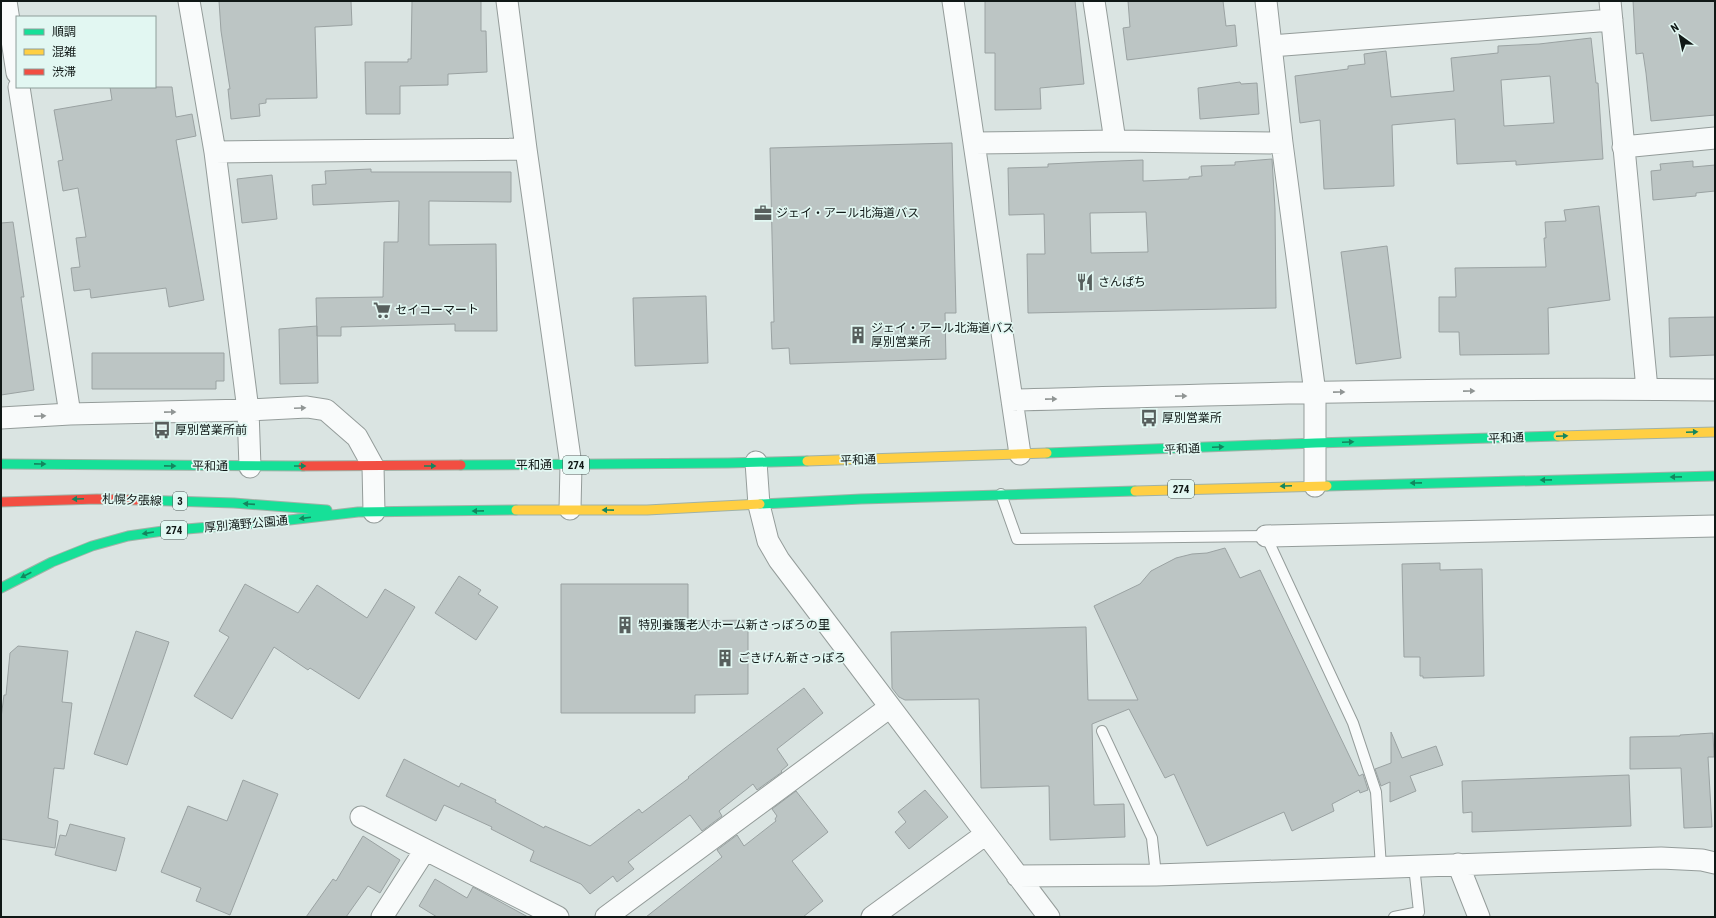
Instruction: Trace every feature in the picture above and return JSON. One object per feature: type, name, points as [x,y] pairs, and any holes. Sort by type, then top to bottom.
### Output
[{"type":"main road","name":"平和通","points":[[1,464],[250,467],[756,462],[1316,443],[1715,432]]},
{"type":"main road","name":"274","points":[[366,512],[647,510],[862,499],[1001,494],[1715,476]]},
{"type":"main road","name":"札幌夕張線","points":[[1,502],[104,499],[234,503],[366,512]]},
{"type":"main road","name":"厚別滝野公園通","points":[[1,588],[52,562],[92,546],[128,536],[163,530],[281,521],[366,512]]},
{"type":"street","points":[[6,1],[16,66]]},
{"type":"street","points":[[189,1],[215,152],[248,410],[250,467]]},
{"type":"street","points":[[507,1],[526,149],[571,465],[570,510]]},
{"type":"street","points":[[953,1],[1020,454]]},
{"type":"street","points":[[1094,1],[1116,141]]},
{"type":"street","points":[[1266,1],[1282,142],[1315,392],[1315,486]]},
{"type":"street","points":[[1271,46],[1611,10],[1646,389]]},
{"type":"street","points":[[19,88],[70,414]]},
{"type":"street","points":[[1623,147],[1715,138]]},
{"type":"street","points":[[975,144],[1116,141],[1282,142]]},
{"type":"street","points":[[215,152],[526,149]]},
{"type":"street","points":[[1012,400],[1315,392],[1646,389],[1715,390]]},
{"type":"street","points":[[1,418],[70,414],[248,410],[307,407],[326,410],[357,437],[373,466],[366,512]]},
{"type":"street","points":[[756,462],[759,505],[768,541],[779,560],[1048,917]]},
{"type":"street","points":[[1266,536],[1715,526]]},
{"type":"street","points":[[606,917],[890,707]]},
{"type":"street","points":[[361,817],[558,917]]},
{"type":"street","points":[[872,917],[986,834]]},
{"type":"street","points":[[382,917],[425,850]]},
{"type":"street","points":[[1017,876],[1156,875],[1661,858],[1702,860],[1715,863]]},
{"type":"street","points":[[1458,864],[1479,917]]},
{"type":"lane","points":[[1001,494],[1017,539],[1266,536],[1353,723],[1376,792],[1381,867]]},
{"type":"lane","points":[[1102,731],[1152,838],[1156,875]]},
{"type":"lane","points":[[1394,917],[1419,912],[1414,866]]},
{"type":"building","points":[[219,1],[351,1],[352,25],[315,27],[317,98],[266,99],[266,103],[259,104],[260,116],[231,119],[228,89],[230,89],[221,31]]},
{"type":"building","points":[[412,1],[481,1],[481,31],[486,31],[487,72],[448,74],[448,85],[400,86],[400,114],[366,114],[365,62],[408,62],[408,59],[411,59]]},
{"type":"building","points":[[985,1],[1075,1],[1084,84],[1040,88],[1041,109],[995,110],[995,53],[985,53]]},
{"type":"building","points":[[1128,1],[1223,1],[1226,26],[1235,25],[1237,46],[1127,60],[1123,28],[1130,27]]},
{"type":"building","points":[[1633,1],[1715,1],[1715,115],[1651,121],[1643,53],[1636,54]]},
{"type":"building","points":[[1591,38],[1596,83],[1598,83],[1603,159],[1516,165],[1516,161],[1457,164],[1455,119],[1392,125],[1394,186],[1324,189],[1320,120],[1300,123],[1295,76],[1348,69],[1348,66],[1365,64],[1364,54],[1386,51],[1391,97],[1454,91],[1451,58],[1498,53],[1498,46],[1539,44]],"holes":[[[1550,76],[1554,123],[1504,126],[1501,80]]]},
{"type":"building","points":[[1240,82],[1241,84],[1257,83],[1259,114],[1200,119],[1198,88]]},
{"type":"building","points":[[172,87],[176,117],[192,114],[196,136],[176,140],[204,300],[169,307],[166,288],[91,298],[90,289],[74,291],[71,268],[80,267],[76,238],[86,237],[78,188],[63,191],[58,161],[63,160],[54,110],[112,100],[110,88]]},
{"type":"building","points":[[952,143],[956,313],[945,313],[946,359],[790,364],[789,348],[772,349],[771,322],[774,322],[770,148]]},
{"type":"building","points":[[1272,159],[1275,209],[1276,308],[1028,313],[1027,254],[1045,254],[1044,214],[1009,215],[1008,168],[1048,167],[1048,164],[1143,160],[1143,181],[1189,179],[1189,177],[1202,176],[1201,166],[1235,165],[1235,162]],"holes":[[[1146,212],[1148,252],[1091,253],[1090,213]]]},
{"type":"building","points":[[1693,161],[1693,167],[1715,165],[1715,191],[1696,193],[1696,196],[1653,200],[1651,171],[1661,170],[1660,164]]},
{"type":"building","points":[[371,169],[371,172],[511,172],[511,202],[429,201],[429,245],[496,244],[497,331],[455,331],[455,324],[341,327],[341,336],[317,336],[316,298],[383,297],[384,242],[398,242],[399,201],[313,205],[312,185],[326,184],[325,171]]},
{"type":"building","points":[[272,175],[277,219],[242,223],[237,179]]},
{"type":"building","points":[[1599,206],[1610,300],[1548,308],[1549,354],[1460,355],[1459,332],[1439,332],[1439,297],[1456,297],[1455,268],[1546,267],[1544,238],[1546,238],[1545,222],[1566,221],[1564,210]]},
{"type":"building","points":[[13,222],[24,297],[21,297],[34,390],[1,395],[1,223]]},
{"type":"building","points":[[1387,246],[1401,358],[1356,364],[1341,252]]},
{"type":"building","points":[[706,296],[708,363],[635,366],[633,298]]},
{"type":"building","points":[[1715,317],[1715,355],[1670,357],[1669,318]]},
{"type":"building","points":[[317,326],[318,383],[280,384],[279,329]]},
{"type":"building","points":[[92,353],[224,353],[224,381],[216,381],[216,389],[92,389]]},
{"type":"building","points":[[1225,548],[1240,578],[1260,570],[1359,776],[1363,774],[1368,790],[1360,793],[1359,790],[1332,804],[1334,811],[1292,831],[1284,812],[1207,846],[1174,774],[1165,778],[1129,709],[1092,724],[1094,805],[1124,804],[1125,837],[1050,840],[1049,786],[981,788],[979,699],[905,700],[899,697],[892,688],[891,632],[1086,627],[1088,700],[1138,700],[1094,606],[1140,584],[1151,571],[1176,558],[1192,554],[1207,553]]},
{"type":"building","points":[[1440,563],[1440,570],[1482,569],[1484,676],[1423,678],[1423,676],[1420,676],[1420,657],[1404,657],[1402,564]]},
{"type":"building","points":[[459,576],[481,590],[478,594],[498,607],[476,640],[435,613]]},
{"type":"building","points":[[245,584],[298,613],[317,585],[367,618],[385,589],[415,607],[359,699],[310,668],[308,670],[274,647],[232,719],[194,696],[229,637],[219,631]]},
{"type":"building","name":"特別養護老人ホーム新さっぽろの里","points":[[561,584],[688,584],[688,621],[748,620],[748,694],[695,695],[695,713],[561,713]]},
{"type":"building","points":[[136,631],[169,642],[127,765],[94,754]]},
{"type":"building","points":[[18,646],[68,651],[62,702],[72,703],[64,769],[54,768],[48,818],[58,821],[55,848],[1,839],[1,718],[4,695],[6,695],[10,653]]},
{"type":"building","points":[[804,688],[823,713],[777,749],[788,765],[781,771],[782,772],[757,790],[753,784],[719,811],[722,816],[702,831],[690,815],[628,862],[634,869],[617,882],[613,876],[590,894],[581,884],[530,861],[534,851],[491,829],[492,827],[444,805],[436,821],[386,796],[404,759],[459,787],[461,783],[496,800],[495,802],[544,828],[545,826],[590,846],[639,809],[642,813]]},
{"type":"building","points":[[1391,732],[1402,758],[1436,746],[1443,765],[1410,776],[1416,791],[1390,802],[1390,782],[1381,786],[1375,769],[1391,763]]},
{"type":"building","points":[[1713,733],[1714,757],[1708,757],[1712,827],[1684,828],[1681,768],[1630,769],[1630,737],[1680,736]]},
{"type":"building","points":[[1629,775],[1631,826],[1472,832],[1472,812],[1463,813],[1462,781]]},
{"type":"building","points":[[243,780],[278,794],[230,915],[196,901],[201,888],[161,872],[188,806],[227,821]]},
{"type":"building","points":[[925,790],[948,817],[909,849],[895,832],[906,822],[898,812]]},
{"type":"building","points":[[796,791],[828,832],[792,861],[823,901],[803,917],[646,917],[722,857],[717,850],[737,835],[744,846],[776,821],[775,819],[777,816],[772,809]]},
{"type":"building","points":[[70,824],[125,838],[116,871],[55,855],[60,835],[66,836]]},
{"type":"building","points":[[363,836],[400,860],[380,893],[368,886],[346,917],[306,917],[333,879],[336,881]]},
{"type":"building","points":[[435,879],[467,898],[473,887],[528,917],[437,917],[419,906]]},
{"type":"traffic: fast","points":[[1047,453],[1558,436]]},
{"type":"traffic: fast","points":[[461,465],[807,461]]},
{"type":"traffic: fast","points":[[1,464],[303,466]]},
{"type":"traffic: fast","points":[[1327,486],[1715,476]]},
{"type":"traffic: fast","points":[[760,504],[861,499],[1135,491]]},
{"type":"traffic: fast","points":[[139,500],[234,503],[327,510]]},
{"type":"traffic: fast","points":[[1,588],[52,562],[92,546],[128,536],[163,531],[281,521],[358,512],[516,510]]},
{"type":"traffic: slow","points":[[1558,436],[1715,432]]},
{"type":"traffic: slow","points":[[807,461],[1047,453]]},
{"type":"traffic: slow","points":[[1135,491],[1327,486]]},
{"type":"traffic: slow","points":[[516,510],[647,510],[760,504]]},
{"type":"traffic: jam","points":[[303,466],[461,465]]},
{"type":"traffic: jam","points":[[1,502],[97,499],[139,500]]},
{"type":"place","name":"ジェイ・アール北海道バス","points":[[763,213]]},
{"type":"place","name":"さんぱち","points":[[1085,282]]},
{"type":"place","name":"セイコーマート","points":[[382,310]]},
{"type":"place","name":"ジェイ・アール北海道バス 厚別営業所","points":[[858,335]]},
{"type":"place","name":"厚別営業所","points":[[1149,418]]},
{"type":"place","name":"厚別営業所前","points":[[162,430]]},
{"type":"place","name":"特別養護老人ホーム新さっぽろの里","points":[[625,625]]},
{"type":"place","name":"ごきげん新さっぽろ","points":[[725,658]]}]
